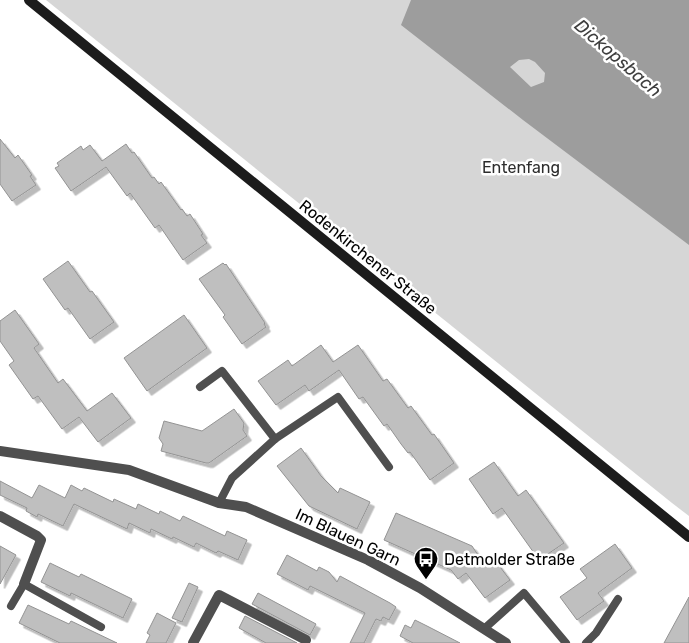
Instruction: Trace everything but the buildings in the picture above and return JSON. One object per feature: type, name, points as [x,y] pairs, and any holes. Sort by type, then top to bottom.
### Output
[{"type":"main road","name":"Rodenkirchener Straße","points":[[29,0],[689,537]]},
{"type":"street","name":"Im Blauen Garn","points":[[0,451],[129,470],[219,503],[246,507],[368,560],[420,588],[506,643]]},
{"type":"street","points":[[0,516],[41,540],[24,584]]},
{"type":"street","points":[[192,643],[219,595],[306,640]]},
{"type":"lane","points":[[200,387],[222,371],[275,439]]},
{"type":"lane","points":[[219,503],[232,478],[275,439],[338,397],[389,467]]},
{"type":"lane","points":[[12,606],[24,584],[101,627]]},
{"type":"lane","points":[[485,628],[524,593],[566,643]]},
{"type":"lane","points":[[586,643],[596,633],[618,599]]},
{"type":"green space","name":"Entenfang","points":[[46,0],[689,0],[689,516],[672,503]]},
{"type":"water","name":"Dickopsbach","points":[[411,0],[689,0],[689,245],[523,120],[401,25]],"holes":[[[529,59],[535,62],[545,73],[544,82],[531,87],[510,67],[519,60]]]},
{"type":"place","name":"Detmolder Straße","points":[[426,580]]}]
